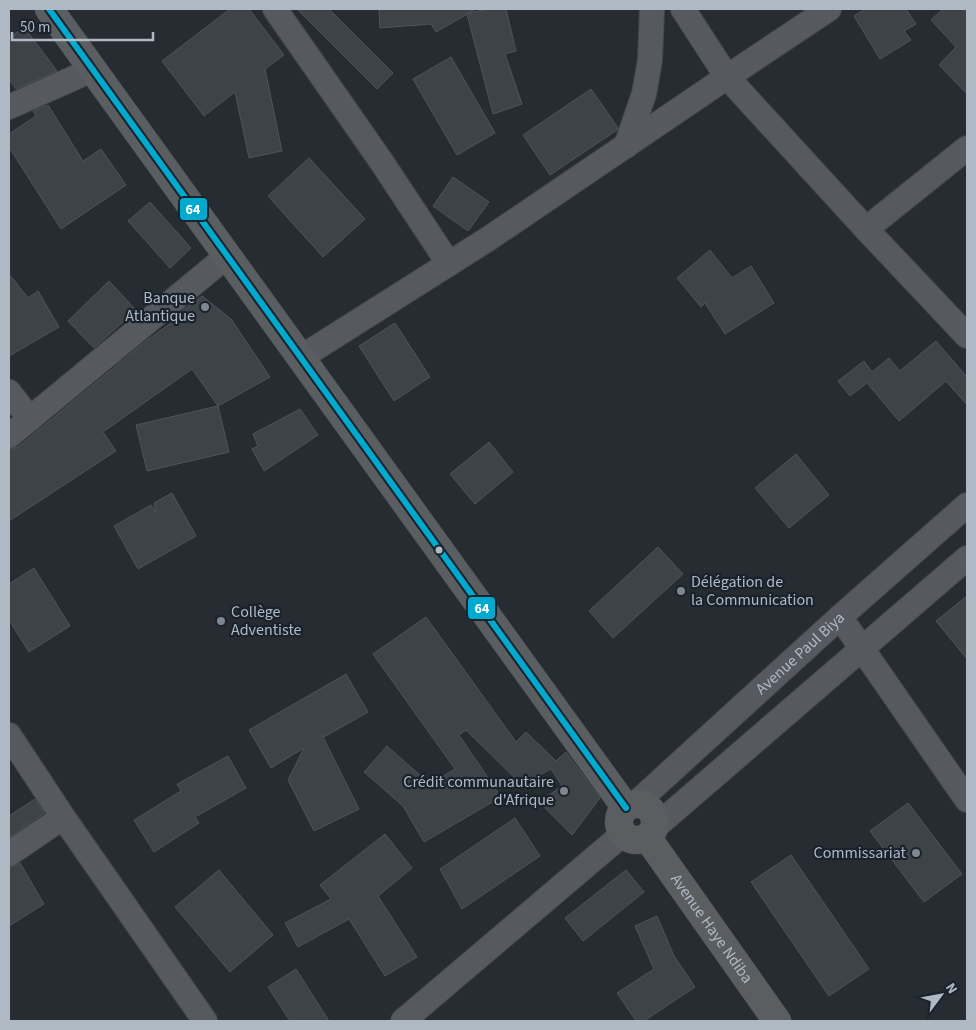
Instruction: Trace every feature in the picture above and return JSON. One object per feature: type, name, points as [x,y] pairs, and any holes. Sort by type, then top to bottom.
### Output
[{"type":"highway","name":"Avenue Haye Ndiba","points":[[50,9],[637,823],[777,1021]]},
{"type":"street","points":[[276,9],[381,161],[449,264]]},
{"type":"street","points":[[626,146],[644,94],[650,60],[652,9]]},
{"type":"street","points":[[683,9],[727,77],[967,336]]},
{"type":"street","points":[[300,358],[449,264],[829,9]]},
{"type":"street","points":[[9,107],[94,69]]},
{"type":"street","points":[[866,229],[967,148]]},
{"type":"street","points":[[9,436],[227,256]]},
{"type":"street","points":[[9,392],[30,419]]},
{"type":"street","name":"Avenue Paul Biya","points":[[637,823],[840,617],[967,505]]},
{"type":"street","points":[[404,1021],[637,823],[862,647],[967,558]]},
{"type":"street","points":[[840,617],[967,800]]},
{"type":"street","points":[[9,735],[63,817],[205,1021]]},
{"type":"street","points":[[9,854],[63,817]]},
{"type":"building","points":[[230,9],[249,9],[284,55],[265,69],[282,151],[249,158],[235,92],[204,116],[162,61]]},
{"type":"building","points":[[297,9],[329,9],[393,73],[377,89]]},
{"type":"building","points":[[379,9],[476,9],[436,32],[431,24],[380,28]]},
{"type":"building","points":[[486,9],[506,9],[516,51],[505,54],[522,104],[493,114],[467,14]]},
{"type":"building","points":[[865,9],[906,9],[916,24],[904,31],[911,40],[880,59],[854,16]]},
{"type":"building","points":[[943,9],[967,9],[967,94],[939,65],[956,47],[931,20]]},
{"type":"building","points":[[24,27],[57,71],[16,89],[9,79],[9,38]]},
{"type":"building","points":[[451,57],[495,133],[457,155],[413,79]]},
{"type":"building","points":[[591,89],[618,128],[550,175],[523,135]]},
{"type":"building","points":[[48,105],[83,161],[101,149],[126,185],[61,229],[9,147],[9,134],[36,116],[33,111]]},
{"type":"building","points":[[309,158],[365,219],[323,257],[268,196]]},
{"type":"building","points":[[453,177],[489,202],[468,231],[433,206]]},
{"type":"building","points":[[150,202],[191,248],[170,268],[128,221]]},
{"type":"building","points":[[710,250],[732,278],[751,266],[774,303],[725,334],[705,303],[701,307],[677,278]]},
{"type":"building","points":[[9,274],[28,298],[38,291],[59,327],[9,356]]},
{"type":"building","points":[[109,281],[136,310],[94,348],[68,321]]},
{"type":"building","points":[[202,296],[231,319],[270,377],[218,406],[192,369],[103,432],[116,451],[9,521],[9,449],[18,447],[146,341],[182,315],[181,312]]},
{"type":"building","points":[[395,323],[430,377],[394,401],[359,346]]},
{"type":"building","points":[[936,341],[967,377],[967,405],[946,381],[899,421],[867,383],[850,396],[838,381],[864,361],[872,372],[889,358],[900,371]]},
{"type":"building","points":[[218,406],[229,452],[147,471],[136,425]]},
{"type":"building","points":[[300,409],[318,435],[264,471],[252,449],[258,446],[253,434]]},
{"type":"building","points":[[489,442],[513,472],[475,504],[450,474]]},
{"type":"building","points":[[796,454],[829,495],[789,528],[755,488]]},
{"type":"building","points":[[172,493],[196,536],[138,569],[114,526],[151,505],[156,512],[154,503]]},
{"type":"building","points":[[658,547],[683,574],[613,638],[589,611]]},
{"type":"building","points":[[34,568],[70,626],[29,652],[9,620],[9,584]]},
{"type":"building","points":[[967,596],[967,659],[936,621]]},
{"type":"building","points":[[426,617],[516,742],[526,732],[556,761],[566,752],[600,798],[572,835],[539,802],[562,786],[551,769],[522,785],[466,730],[459,735],[501,797],[424,842],[403,806],[364,772],[387,746],[430,784],[455,769],[373,654]]},
{"type":"building","points":[[346,674],[368,712],[324,737],[322,735],[359,809],[314,831],[288,780],[304,748],[271,768],[249,730]]},
{"type":"building","points":[[228,756],[246,788],[195,817],[199,823],[154,852],[134,820],[181,791],[177,784]]},
{"type":"building","points":[[35,799],[44,813],[9,838],[9,816]]},
{"type":"building","name":"Commissariat","points":[[908,803],[962,874],[924,902],[870,831]]},
{"type":"building","points":[[515,818],[540,856],[462,909],[440,869]]},
{"type":"building","points":[[385,834],[412,868],[378,896],[417,957],[385,976],[349,919],[298,947],[285,923],[331,899],[320,885]]},
{"type":"building","points":[[791,855],[869,969],[829,996],[751,882]]},
{"type":"building","points":[[20,863],[44,904],[9,926],[9,868]]},
{"type":"building","points":[[219,870],[273,935],[230,972],[175,907]]},
{"type":"building","points":[[626,870],[644,892],[583,941],[565,918]]},
{"type":"building","points":[[657,916],[674,956],[695,987],[644,1021],[636,1021],[617,993],[654,969],[635,926]]},
{"type":"building","points":[[296,969],[329,1021],[290,1021],[268,987]]},
{"type":"transit line","name":"64","points":[[49,9],[626,808]]},
{"type":"place","name":"Banque Atlantique","points":[[205,307]]},
{"type":"place","name":"Délégation de la Communication","points":[[681,591]]},
{"type":"place","name":"Collège Adventiste","points":[[221,621]]},
{"type":"place","name":"Crédit communautaire d'Afrique","points":[[564,791]]},
{"type":"place","name":"Commissariat","points":[[916,853]]}]
